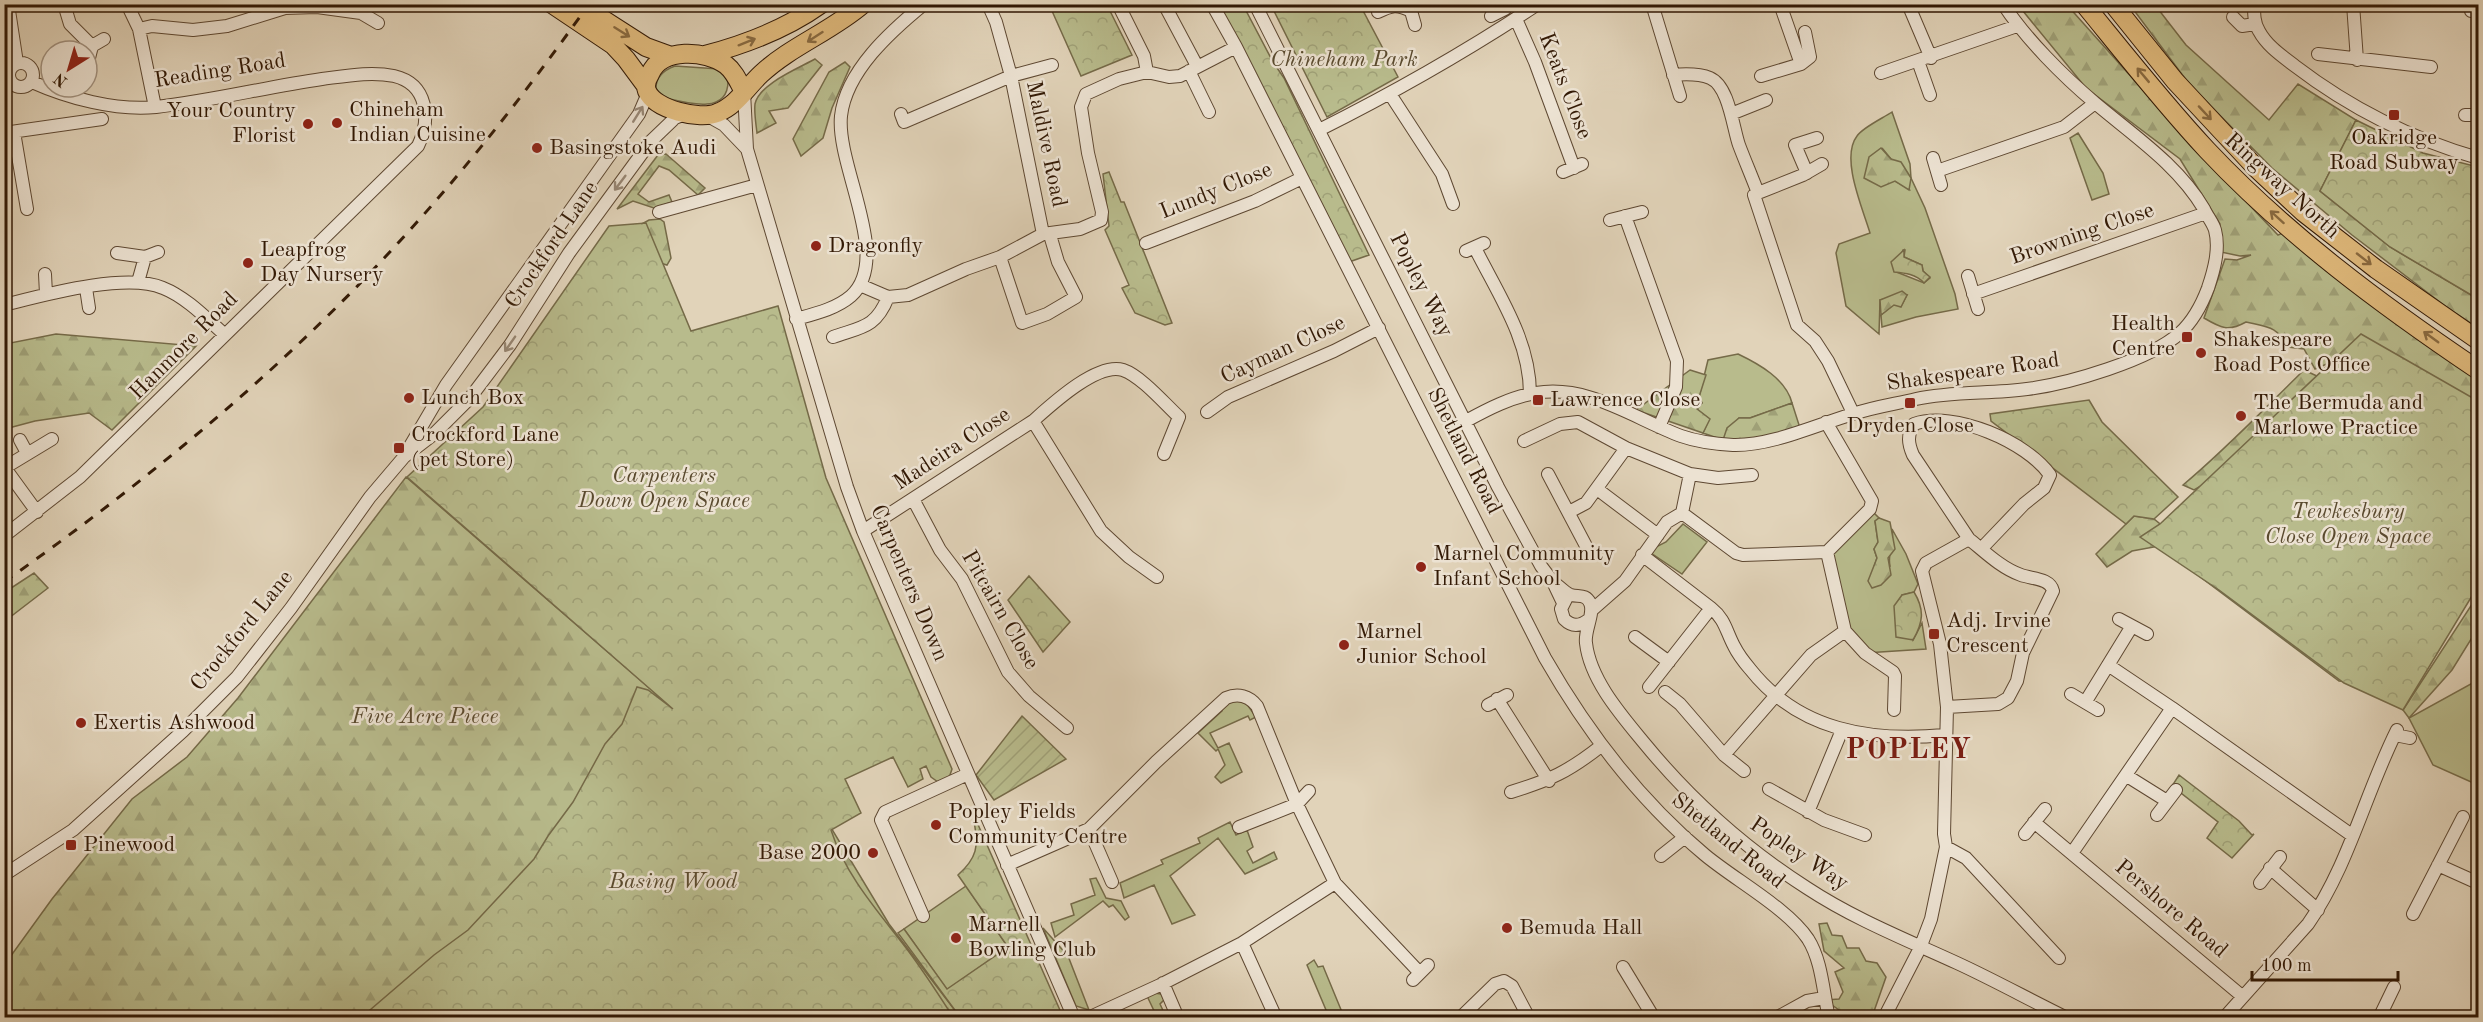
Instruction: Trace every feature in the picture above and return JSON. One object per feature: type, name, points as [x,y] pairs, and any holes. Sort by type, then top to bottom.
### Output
[{"type":"highway","points":[[552,4],[613,45],[660,105],[708,116],[727,108],[762,73],[863,4]]},
{"type":"highway","points":[[579,4],[646,47],[668,55],[705,55],[735,47],[788,25],[821,4]]},
{"type":"highway","name":"Ringway North","points":[[2084,4],[2207,150],[2279,219],[2335,266],[2478,370]]},
{"type":"highway","name":"Ringway North","points":[[2114,4],[2175,81],[2257,169],[2303,212],[2376,268],[2478,340]]},
{"type":"highway","points":[[647,90],[652,69],[668,55]]},
{"type":"highway","points":[[705,55],[726,66],[735,75],[744,92]]},
{"type":"street","points":[[8,4],[17,63]]},
{"type":"street","points":[[64,4],[70,24],[91,52],[104,39]]},
{"type":"street","points":[[127,4],[139,29],[154,107]]},
{"type":"street","points":[[796,320],[839,304],[852,296],[860,285],[867,267],[867,254],[842,143],[841,115],[853,80],[865,64],[924,4]]},
{"type":"street","name":"Maldive Road","points":[[888,297],[908,295],[966,269],[1000,257],[1046,235],[1011,76],[996,22],[988,4]]},
{"type":"street","points":[[1118,4],[1153,73]]},
{"type":"street","points":[[1164,4],[1193,68],[1209,112]]},
{"type":"street","name":"Shetland Road","points":[[1212,4],[1236,46],[1545,658],[1570,702],[1601,746],[1650,804],[1706,856],[1795,923],[1816,954],[1829,1017]]},
{"type":"street","name":"Popley Way","points":[[1255,4],[1498,487],[1541,566],[1553,582],[1572,598],[1590,602],[1590,615],[1585,637],[1588,657],[1601,683],[1645,744],[1731,833],[1808,889],[1920,948],[1958,963],[2067,1017]]},
{"type":"street","points":[[1378,12],[1393,4],[1412,8],[1415,25]]},
{"type":"street","points":[[1319,130],[1390,94],[1538,4]]},
{"type":"street","points":[[1652,4],[1681,96]]},
{"type":"street","points":[[1780,4],[1801,64]]},
{"type":"street","points":[[1908,4],[1931,58]]},
{"type":"street","name":"Shakespeare Road","points":[[1466,421],[1509,400],[1530,394],[1558,392],[1595,399],[1684,437],[1714,444],[1753,444],[1853,413],[1924,397],[2030,389],[2083,377],[2156,349],[2186,328],[2199,308],[2210,284],[2216,252],[2215,230],[2206,213],[2192,189],[2132,131],[2095,103],[2017,26],[2003,4]]},
{"type":"street","points":[[2254,4],[2255,24],[2264,39],[2276,51],[2335,94],[2397,128],[2443,147],[2478,158]]},
{"type":"street","points":[[2353,4],[2357,60]]},
{"type":"street","points":[[139,29],[152,26],[193,30],[227,26],[285,8],[317,7],[363,9],[378,23]]},
{"type":"street","name":"Keats Close","points":[[1499,12],[1512,21],[1535,62],[1573,168]]},
{"type":"street","points":[[2233,16],[2242,26],[2255,24]]},
{"type":"street","points":[[1881,73],[1931,58],[2017,26]]},
{"type":"street","points":[[1761,76],[1801,64],[1810,57],[1805,32]]},
{"type":"street","points":[[1000,257],[1022,323],[1047,314],[1076,297],[1046,235],[1080,229],[1101,220],[1102,212],[1088,153],[1081,107],[1086,94],[1119,79],[1153,73],[1180,76],[1236,46]]},
{"type":"street","points":[[2318,54],[2431,68]]},
{"type":"street","points":[[1918,62],[1930,95]]},
{"type":"street","points":[[17,63],[25,63],[31,67],[34,75],[32,82],[22,88],[8,86],[9,72],[17,63]]},
{"type":"street","points":[[901,114],[904,122],[1011,76],[1052,65]]},
{"type":"street","name":"Reading Road","points":[[32,82],[58,93],[103,104],[154,107],[344,76],[382,74],[396,76],[415,87]]},
{"type":"street","points":[[1673,75],[1684,74],[1712,79],[1721,88],[1739,145],[1758,193]]},
{"type":"street","name":"Hanmore Road","points":[[4,536],[80,477],[418,146],[426,122],[425,110],[415,87]]},
{"type":"street","name":"Crockford Lane","points":[[4,875],[73,830],[225,690],[265,642],[367,501],[404,457],[435,401],[572,198],[639,114],[647,90]]},
{"type":"street","name":"Carpenters Down","points":[[744,92],[747,149],[796,320],[863,531],[1074,1017]]},
{"type":"street","points":[[1390,94],[1442,174],[1453,204]]},
{"type":"street","points":[[1731,114],[1766,100]]},
{"type":"street","points":[[1941,185],[1935,164],[2064,127],[2095,103]]},
{"type":"street","name":"Crockford Lane","points":[[404,457],[434,434],[470,398],[510,345],[569,253],[651,141],[675,118],[689,113]]},
{"type":"street","points":[[2465,115],[2478,115]]},
{"type":"street","name":"Carpenters Down","points":[[708,116],[724,125],[747,149]]},
{"type":"street","points":[[28,210],[9,132],[102,119]]},
{"type":"street","points":[[1807,173],[1795,145],[1816,138]]},
{"type":"street","points":[[1822,164],[1807,173],[1754,195],[1797,325],[1815,341],[1828,361],[1853,413]]},
{"type":"street","name":"Lundy Close","points":[[1146,244],[1255,201],[1302,178]]},
{"type":"street","points":[[659,212],[757,185]]},
{"type":"street","points":[[1610,220],[1642,212]]},
{"type":"street","name":"Browning Close","points":[[1973,294],[2206,213]]},
{"type":"street","points":[[1625,216],[1677,361],[1676,387],[1659,427]]},
{"type":"street","points":[[1475,247],[1515,325],[1527,358],[1530,394]]},
{"type":"street","points":[[117,254],[145,257],[158,252]]},
{"type":"street","points":[[138,282],[145,257]]},
{"type":"street","points":[[45,274],[46,294]]},
{"type":"street","points":[[1968,276],[1978,309]]},
{"type":"street","points":[[4,305],[46,294],[138,282],[165,288],[180,297],[225,335]]},
{"type":"street","points":[[831,336],[871,323],[879,317],[888,297],[860,285]]},
{"type":"street","points":[[86,288],[89,308]]},
{"type":"street","name":"Cayman Close","points":[[1202,413],[1228,397],[1379,328]]},
{"type":"street","name":"Madeira Close","points":[[863,531],[1033,422],[1056,400],[1101,372],[1122,370],[1142,382],[1179,417],[1164,454]]},
{"type":"street","points":[[1947,707],[1998,704],[2008,698],[2017,681],[2023,653],[2041,611],[2053,591],[2047,582],[2012,572],[1981,549],[1969,539],[1912,455],[1908,436],[1914,424],[1930,420],[1952,421],[1981,429],[2006,439],[2050,475],[2044,488],[2024,504],[1981,549]]},
{"type":"street","points":[[1033,422],[1101,531],[1157,577]]},
{"type":"street","points":[[1524,441],[1560,424],[1578,422],[1626,448],[1690,474],[1718,478],[1752,476]]},
{"type":"street","points":[[1682,513],[1736,553],[1743,555],[1827,552],[1870,509],[1872,501],[1826,422]]},
{"type":"street","points":[[37,512],[4,468],[52,439]]},
{"type":"street","points":[[21,440],[27,453]]},
{"type":"street","points":[[1569,512],[1586,503],[1626,448]]},
{"type":"street","points":[[1548,474],[1586,546]]},
{"type":"street","points":[[1573,625],[1578,625],[1590,615],[1625,581],[1667,522],[1682,513],[1690,474]]},
{"type":"street","points":[[1597,489],[1658,535]]},
{"type":"street","name":"Pitcairn Close","points":[[913,499],[940,550],[963,579],[1008,672],[1029,696],[1067,729]]},
{"type":"street","points":[[1884,1017],[1920,948],[1931,919],[1946,847],[1947,707],[1940,644],[1922,571],[1926,563],[1969,539]]},
{"type":"street","points":[[1827,552],[1845,631],[1875,662],[1893,672],[1895,676],[1893,710]]},
{"type":"street","points":[[1642,555],[1724,620],[1734,646],[1742,658],[1776,694],[1806,715],[1842,730],[1893,738],[1945,735]]},
{"type":"street","points":[[1572,598],[1613,591]]},
{"type":"street","name":"Popley Way","points":[[1572,598],[1562,614],[1585,637]]},
{"type":"street","points":[[1649,687],[1711,608]]},
{"type":"street","points":[[2119,619],[2147,634]]},
{"type":"street","points":[[2086,701],[2132,626]]},
{"type":"street","points":[[1724,755],[1811,655],[1845,631]]},
{"type":"street","points":[[1635,637],[1670,662]]},
{"type":"street","points":[[2108,665],[2353,836]]},
{"type":"street","points":[[1665,692],[1684,709],[1724,755],[1744,771]]},
{"type":"street","points":[[2071,694],[2098,710]]},
{"type":"street","points":[[1007,865],[1089,829],[1221,702],[1236,695],[1248,698],[1257,706],[1297,804],[1335,883],[1420,973]]},
{"type":"street","points":[[1497,700],[1549,781]]},
{"type":"street","points":[[2072,854],[2172,708]]},
{"type":"street","points":[[1808,812],[1842,730]]},
{"type":"street","points":[[2224,1017],[2318,910],[2336,879],[2396,732],[2410,738]]},
{"type":"street","points":[[1511,792],[1549,781],[1563,774],[1601,746]]},
{"type":"street","points":[[923,916],[881,820],[885,812],[968,774]]},
{"type":"street","points":[[2127,776],[2167,801]]},
{"type":"street","points":[[1769,789],[1808,812],[1865,835]]},
{"type":"street","points":[[2157,815],[2176,790]]},
{"type":"street","points":[[1239,827],[1297,804],[1309,791]]},
{"type":"street","points":[[2025,834],[2045,809]]},
{"type":"street","points":[[2413,914],[2463,817]]},
{"type":"street","name":"Pershore Road","points":[[2034,822],[2242,996]]},
{"type":"street","points":[[1089,829],[1112,882]]},
{"type":"street","points":[[1661,856],[1685,837]]},
{"type":"street","points":[[1946,847],[1966,858],[2059,958]]},
{"type":"street","points":[[2260,883],[2280,856]]},
{"type":"street","points":[[2438,865],[2478,883]]},
{"type":"street","points":[[2270,868],[2318,910]]},
{"type":"street","points":[[1088,1017],[1163,983],[1242,943],[1335,883]]},
{"type":"street","points":[[1242,943],[1276,1017]]},
{"type":"street","points":[[1623,967],[1654,1017]]},
{"type":"street","points":[[1460,1017],[1495,984],[1504,981],[1512,986],[1529,1017]]},
{"type":"street","points":[[1163,983],[1178,1017]]},
{"type":"street","points":[[2379,1017],[2394,987]]},
{"type":"street","points":[[1776,1017],[1807,1001],[1824,998]]},
{"type":"green space","points":[[428,4],[489,5],[455,11]]},
{"type":"green space","points":[[1053,5],[1107,5],[1132,55],[1081,76],[1052,11]]},
{"type":"green space","points":[[1212,5],[1243,5],[1284,78],[1369,255],[1346,263]]},
{"type":"green space","name":"Chineham Park","points":[[1271,5],[1360,5],[1398,77],[1327,117]]},
{"type":"green space","points":[[2018,5],[2067,5],[2194,147],[2278,235],[2285,232],[2478,377],[2478,414],[2350,354],[2315,369],[2304,349],[2288,347],[2276,331],[2246,322],[2225,328],[2204,318],[2225,259],[2237,260],[2251,255],[2240,256],[2216,251],[2220,224],[2180,159],[2086,88]]},
{"type":"green space","points":[[2130,5],[2155,5],[2186,45],[2269,120],[2298,84],[2356,120],[2320,191],[2390,247],[2478,299],[2478,328],[2449,309],[2352,235],[2272,168],[2190,85]]},
{"type":"green space","points":[[815,59],[822,65],[788,108],[769,111],[776,123],[757,133],[755,104],[758,97],[780,77]]},
{"type":"green space","points":[[845,62],[850,67],[832,108],[823,138],[801,156],[793,139],[829,72]]},
{"type":"green space","points":[[675,66],[719,69],[728,80],[726,92],[721,99],[703,104],[692,104],[661,97],[656,88],[657,80],[664,72]]},
{"type":"green space","points":[[1892,112],[1910,164],[1911,178],[1925,208],[1955,294],[1958,309],[1916,317],[1882,327],[1881,315],[1894,304],[1901,306],[1907,295],[1880,300],[1879,334],[1846,306],[1836,253],[1839,244],[1870,233],[1858,198],[1852,170],[1852,146],[1857,136],[1868,126]],"holes":[[[1882,148],[1891,159],[1909,189],[1895,181]],[[1905,250],[1904,257],[1922,265],[1923,271],[1930,278],[1924,283],[1894,271]]]},
{"type":"green space","points":[[2356,120],[2423,153],[2478,167],[2478,299],[2390,247],[2320,191]]},
{"type":"green space","points":[[2078,133],[2103,173],[2109,194],[2092,200],[2070,138]]},
{"type":"green space","points":[[1881,148],[1891,159],[1901,162],[1911,178],[1909,190],[1895,181],[1881,187],[1864,178],[1869,157]]},
{"type":"green space","points":[[666,154],[705,188],[698,195],[669,170],[659,166],[638,194],[649,202],[669,195],[672,202],[654,208],[633,201],[617,209],[658,155]]},
{"type":"green space","points":[[1109,172],[1121,202],[1124,202],[1172,323],[1165,325],[1135,313],[1122,288],[1129,285],[1105,230],[1109,226],[1103,174]]},
{"type":"green space","points":[[660,219],[664,222],[671,258],[667,265],[650,260],[629,231],[649,220]]},
{"type":"green space","name":"Carpenters Down Open Space","points":[[646,223],[691,331],[778,306],[826,478],[952,769],[949,778],[938,782],[931,777],[926,766],[920,769],[923,779],[908,787],[893,757],[845,779],[861,813],[831,830],[853,876],[953,1017],[363,1016],[434,955],[468,930],[534,859],[573,802],[605,744],[622,724],[637,687],[648,690],[673,709],[407,477],[483,407],[609,226]]},
{"type":"green space","points":[[1904,250],[1904,257],[1922,265],[1923,271],[1930,277],[1924,283],[1914,276],[1894,272],[1891,262]]},
{"type":"green space","points":[[1902,291],[1907,295],[1901,307],[1894,305],[1881,315],[1880,300]]},
{"type":"green space","points":[[56,334],[196,346],[112,430],[89,413],[35,421],[5,429],[5,344]]},
{"type":"green space","name":"Tewkesbury Close Open Space","points":[[2361,334],[2478,401],[2478,586],[2403,710],[2344,683],[2219,590],[2140,537],[2160,524]]},
{"type":"green space","points":[[1738,354],[1771,373],[1789,394],[1792,403],[1750,418],[1739,418],[1723,440],[1703,433],[1709,419],[1697,409],[1702,403],[1699,397],[1708,360]]},
{"type":"green space","points":[[1690,370],[1706,375],[1699,397],[1702,403],[1697,409],[1710,419],[1703,433],[1636,410]]},
{"type":"green space","points":[[2304,370],[2319,377],[2206,483],[2194,490],[2183,485],[2230,443]]},
{"type":"green space","points":[[2089,400],[2102,422],[2178,497],[2154,519],[2134,516],[2126,524],[1991,421],[1990,414]]},
{"type":"green space","points":[[1792,403],[1800,428],[1770,439],[1723,440],[1727,428],[1739,418],[1750,418]]},
{"type":"green space","name":"Five Acre Piece","points":[[406,477],[729,757],[824,816],[889,924],[960,1017],[5,1018],[5,964],[52,899],[132,799],[187,757],[238,698]]},
{"type":"green space","points":[[1870,509],[1879,518],[1875,521],[1878,542],[1874,549],[1877,558],[1874,567],[1890,566],[1892,529],[1906,554],[1918,584],[1914,592],[1902,595],[1913,640],[1922,623],[1926,649],[1865,653],[1845,631],[1827,552]]},
{"type":"green space","points":[[2134,516],[2154,519],[2354,682],[2339,681],[2159,546],[2132,551],[2107,567],[2096,554]]},
{"type":"green space","points":[[1879,518],[1890,522],[1895,549],[1888,558],[1891,575],[1881,585],[1872,588],[1868,581],[1877,558],[1874,549],[1878,542],[1875,521]]},
{"type":"green space","points":[[1683,524],[1707,542],[1682,574],[1648,551],[1666,542]]},
{"type":"green space","points":[[34,573],[48,588],[5,621],[5,592]]},
{"type":"green space","points":[[1029,576],[1070,622],[1043,652],[1008,600]]},
{"type":"green space","points":[[1914,592],[1921,611],[1919,628],[1913,640],[1896,637],[1894,606],[1902,595]]},
{"type":"green space","points":[[2478,595],[2478,628],[2452,670],[2409,718],[2403,710]]},
{"type":"green space","points":[[2478,680],[2478,785],[2433,765],[2409,718]]},
{"type":"green space","points":[[1235,700],[1246,703],[1256,717],[1250,720],[1248,716],[1210,733],[1218,748],[1229,743],[1242,772],[1221,783],[1215,777],[1225,765],[1218,749],[1216,751],[1198,733],[1222,711],[1222,707]]},
{"type":"green space","points":[[1022,716],[1066,759],[994,800],[976,775]]},
{"type":"green space","points":[[2179,775],[2239,821],[2252,835],[2254,834],[2232,858],[2207,838],[2218,822],[2172,786]]},
{"type":"green space","points":[[976,820],[1063,1017],[960,1017],[898,933],[904,929],[947,989],[1008,947],[958,875],[969,863],[975,851],[974,822]]},
{"type":"green space","points":[[1230,822],[1236,835],[1247,830],[1253,847],[1247,851],[1253,863],[1274,852],[1277,859],[1245,874],[1218,838],[1170,876],[1195,915],[1172,924],[1154,885],[1124,898],[1120,883],[1163,864],[1161,860],[1200,843],[1198,838]]},
{"type":"green space","points":[[1096,878],[1106,898],[1121,901],[1129,917],[1125,920],[1113,905],[1109,907],[1103,901],[1055,937],[1051,923],[1074,915],[1071,904],[1095,895],[1090,879]]},
{"type":"green space","name":"Marnell Bowling Club","points":[[966,886],[1008,947],[947,990],[904,929]]},
{"type":"green space","points":[[1827,923],[1832,935],[1842,936],[1847,948],[1859,948],[1866,961],[1877,963],[1886,977],[1872,1017],[1849,1017],[1825,1000],[1839,999],[1843,992],[1835,972],[1844,968],[1824,951],[1819,924]]},
{"type":"green space","points":[[1043,928],[1068,956],[1089,1010],[1076,1006]]},
{"type":"green space","points":[[1314,960],[1318,967],[1323,966],[1344,1017],[1329,1017],[1307,965]]},
{"type":"green space","points":[[1154,993],[1166,998],[1160,1004],[1166,1017],[1157,1017],[1147,996]]},
{"type":"railway","points":[[4,582],[161,464],[308,335],[425,214],[521,96],[589,4]]},
{"type":"place","name":"Oakridge Road Subway","points":[[2394,115]]},
{"type":"place","name":"Chineham Indian Cuisine","points":[[337,123]]},
{"type":"place","name":"Your Country Florist","points":[[308,124]]},
{"type":"place","name":"Basingstoke Audi","points":[[537,148]]},
{"type":"place","name":"Dragonfly","points":[[816,246]]},
{"type":"place","name":"Leapfrog Day Nursery","points":[[248,263]]},
{"type":"place","name":"Health Centre","points":[[2187,337]]},
{"type":"place","name":"Shakespeare Road Post Office","points":[[2201,353]]},
{"type":"place","name":"Lunch Box","points":[[409,398]]},
{"type":"place","name":"Lawrence Close","points":[[1538,400]]},
{"type":"place","name":"Dryden Close","points":[[1910,403]]},
{"type":"place","name":"The Bermuda and Marlowe Practice","points":[[2241,416]]},
{"type":"place","name":"Crockford Lane (pet Store)","points":[[399,448]]},
{"type":"place","name":"Marnel Community Infant School","points":[[1421,567]]},
{"type":"place","name":"Adj. Irvine Crescent","points":[[1934,634]]},
{"type":"place","name":"Marnel Junior School","points":[[1344,645]]},
{"type":"place","name":"Exertis Ashwood","points":[[81,723]]},
{"type":"place","name":"Popley Fields Community Centre","points":[[936,825]]},
{"type":"place","name":"Pinewood","points":[[71,845]]},
{"type":"place","name":"Base 2000","points":[[873,853]]},
{"type":"place","name":"Bemuda Hall","points":[[1507,928]]},
{"type":"place","name":"Marnell Bowling Club","points":[[956,938]]},
{"type":"district","name":"POPLEY","points":[[1909,751]]},
{"type":"park label","name":"Basing Wood","points":[[673,882]]}]
